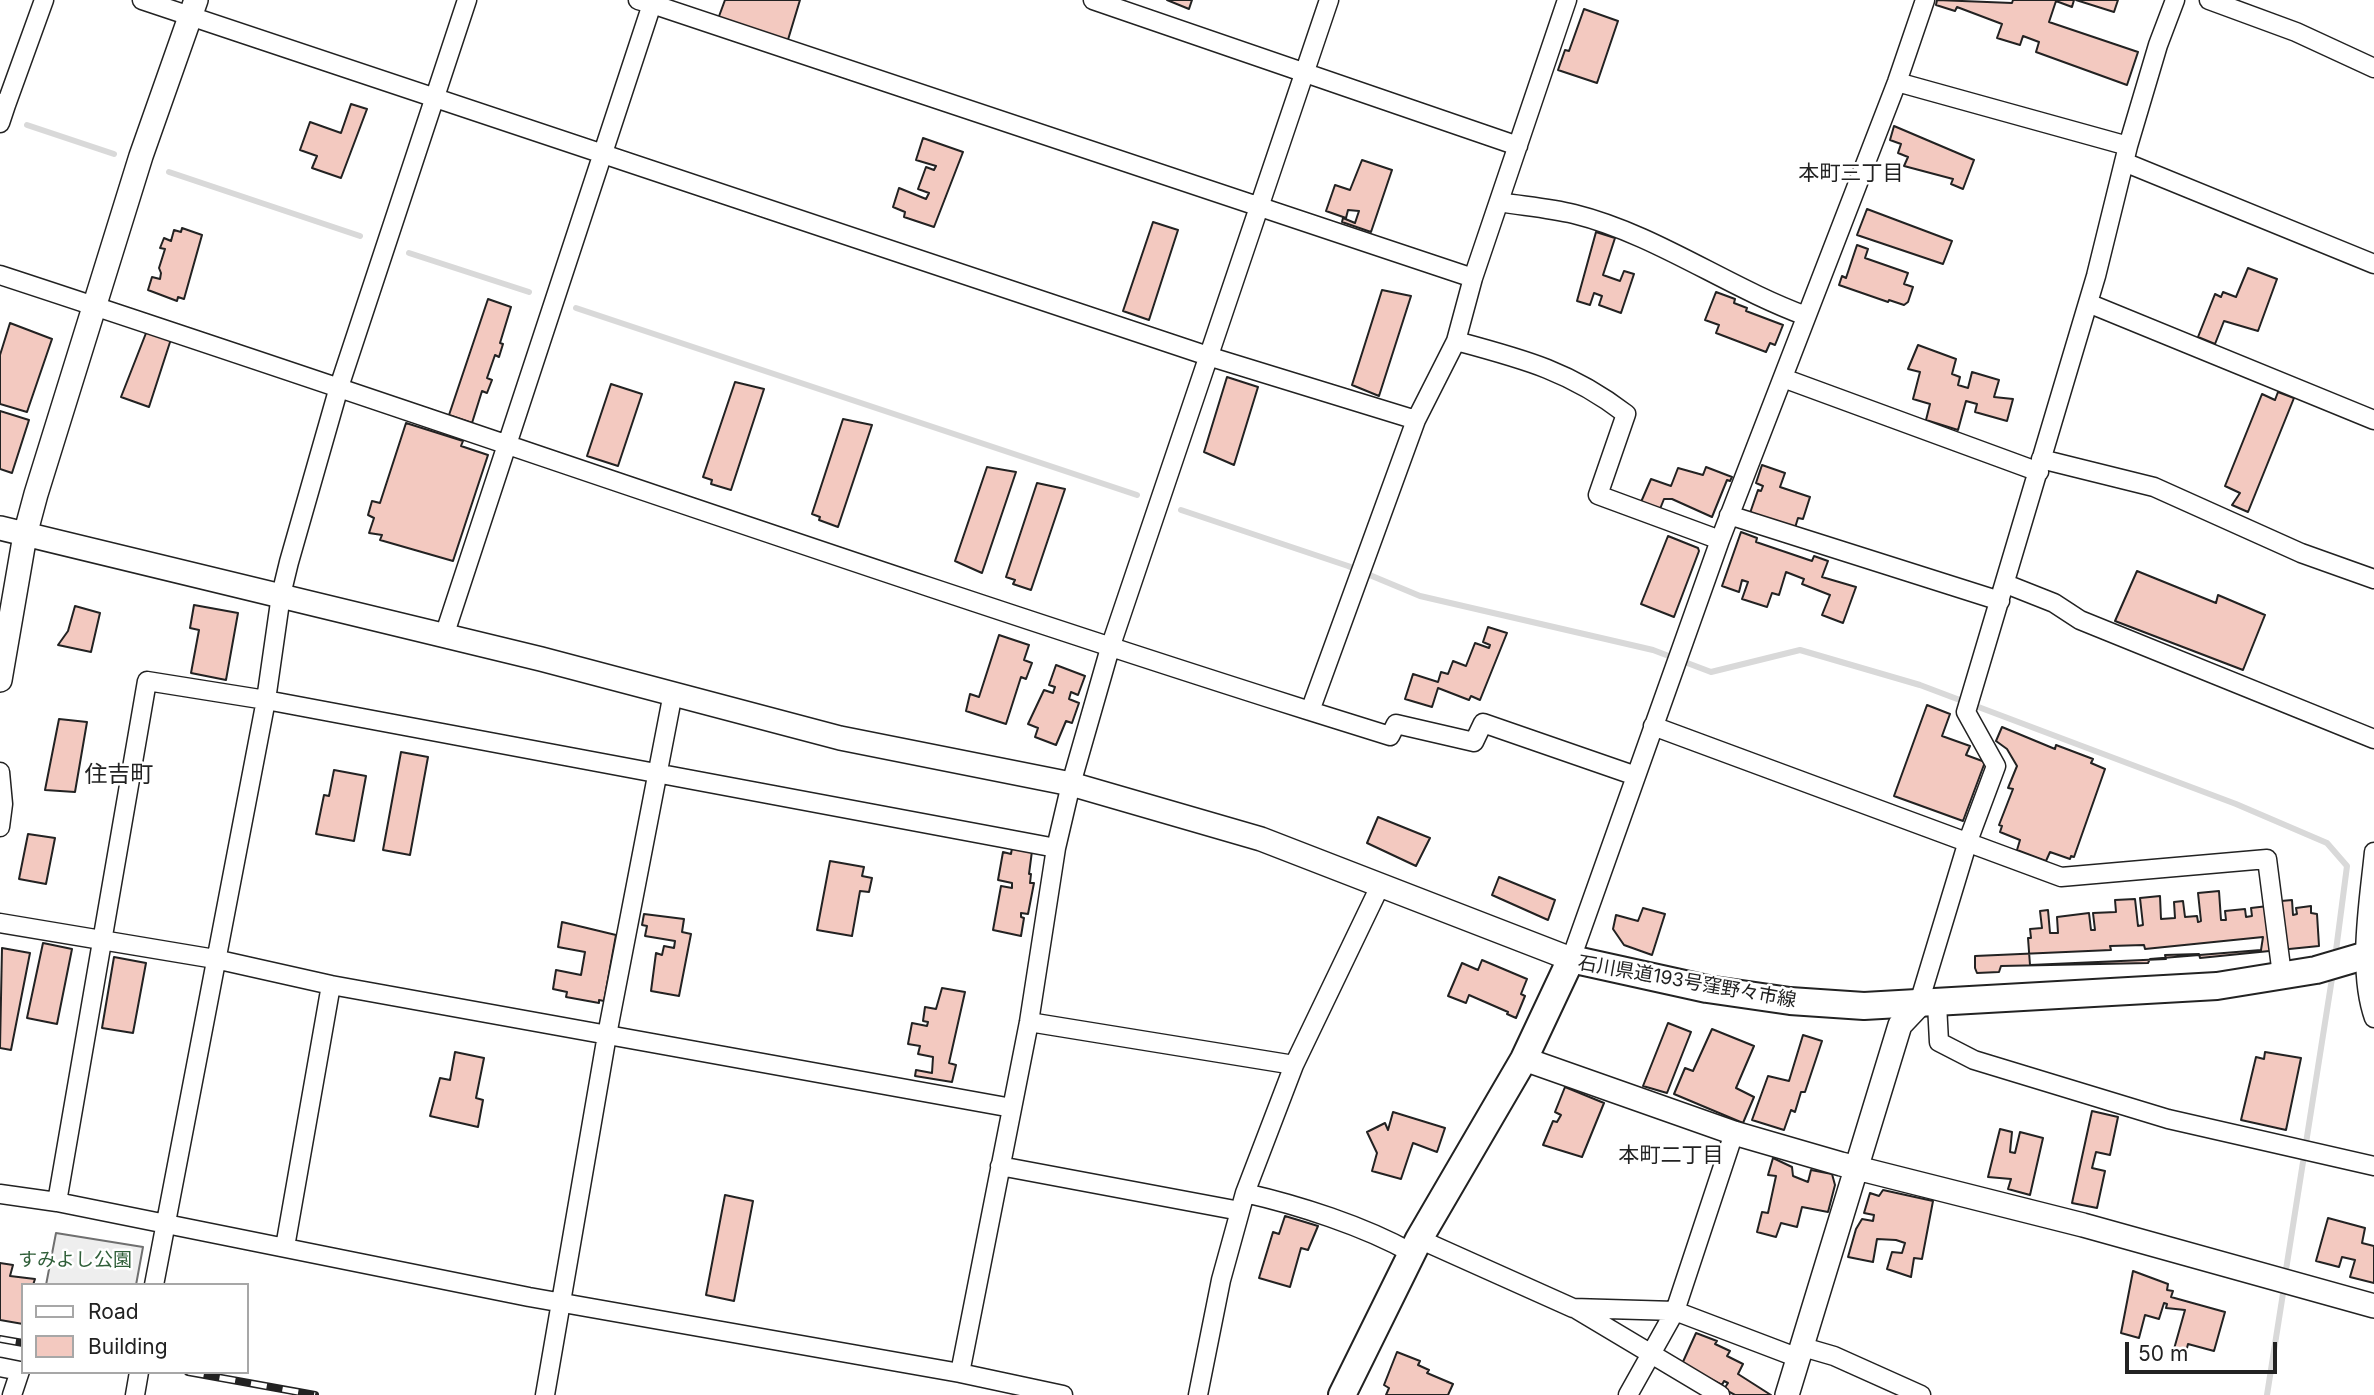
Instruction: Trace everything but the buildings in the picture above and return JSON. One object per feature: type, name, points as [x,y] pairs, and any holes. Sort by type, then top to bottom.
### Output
[{"type":"main road","name":"石川県道193号窪野々市線","points":[[1342,1395],[1415,1246],[1524,1059],[1571,959],[1707,989],[1790,1001],[1927,1005],[2217,986],[2352,959]]},
{"type":"street","points":[[2,111],[44,0]]},
{"type":"street","points":[[142,0],[193,8],[435,96],[1211,357],[1416,420]]},
{"type":"street","points":[[154,1283],[266,700],[281,595],[338,387],[467,0]]},
{"type":"street","points":[[1094,0],[1518,146]]},
{"type":"street","points":[[960,1373],[1029,1022],[1056,848],[1071,784],[1110,648],[1211,357],[1329,0]]},
{"type":"street","points":[[1310,711],[1416,420],[1456,341],[1473,278],[1565,0]]},
{"type":"street","points":[[0,528],[673,693],[839,738],[1071,784],[1261,839],[1381,884],[1539,949],[1571,959],[1729,515],[1897,82],[1925,0]]},
{"type":"street","points":[[2175,0],[2158,44],[2126,154],[2088,303],[1966,712],[1996,766],[1968,841],[1927,1005],[1940,1042],[1974,1060],[2168,1119],[2374,1166]]},
{"type":"street","points":[[2209,0],[2296,32],[2374,68]]},
{"type":"street","points":[[444,636],[602,152],[648,1],[1473,278]]},
{"type":"street","points":[[0,680],[25,535],[95,306],[193,8]]},
{"type":"street","points":[[1897,82],[2126,154],[2374,264]]},
{"type":"street","points":[[1499,202],[1574,214],[1653,244],[1734,287],[1806,316]]},
{"type":"street","points":[[0,275],[507,442],[1110,648],[1390,736],[1396,723],[1475,742],[1483,723],[1636,776]]},
{"type":"street","points":[[2088,303],[2374,420]]},
{"type":"street","points":[[1456,341],[1541,364],[1594,390],[1626,414],[1598,495],[1720,540]]},
{"type":"street","points":[[1783,378],[2040,465],[2154,487],[2301,553],[2374,579]]},
{"type":"street","points":[[1729,515],[2003,592],[2054,603],[2080,620],[2374,739]]},
{"type":"street","points":[[57,1202],[148,681],[266,700],[1056,848]]},
{"type":"street","points":[[545,1395],[563,1303],[607,1035],[673,693]]},
{"type":"street","points":[[1653,726],[2061,877],[2267,859],[2281,975]]},
{"type":"street","points":[[0,772],[3,804],[0,827]]},
{"type":"street","points":[[2374,852],[2352,959],[2374,1018]]},
{"type":"street","points":[[1198,1395],[1221,1280],[1242,1202],[1294,1065],[1381,884]]},
{"type":"street","points":[[0,923],[102,939],[331,985],[1012,1108]]},
{"type":"street","points":[[285,1247],[331,985]]},
{"type":"street","points":[[1787,1395],[1900,1025],[1927,1005]]},
{"type":"street","points":[[1029,1022],[1294,1065]]},
{"type":"street","points":[[1524,1059],[1734,1133],[1857,1168],[2083,1225],[2374,1306]]},
{"type":"street","points":[[1628,1395],[1675,1311],[1734,1133]]},
{"type":"street","points":[[1000,1166],[1242,1202],[1274,1200],[1392,1242],[1415,1246],[1573,1308],[1720,1395]]},
{"type":"street","points":[[0,1194],[57,1202],[563,1303],[960,1373],[1063,1395]]},
{"type":"street","points":[[1573,1308],[1675,1311],[1800,1352],[1834,1356],[1921,1395]]},
{"type":"street","points":[[0,1367],[20,1371],[12,1395]]},
{"type":"street","points":[[135,1395],[139,1374]]},
{"type":"green space","name":"すみよし公園","points":[[56,1233],[143,1247],[136,1283],[46,1283]]},
{"type":"waterway","points":[[27,125],[114,154]]},
{"type":"waterway","points":[[169,172],[360,236]]},
{"type":"waterway","points":[[409,253],[529,292]]},
{"type":"waterway","points":[[576,308],[1137,495]]},
{"type":"waterway","points":[[1181,510],[1348,566],[1420,596],[1653,650],[1711,672],[1800,650],[1920,685],[2236,804],[2327,843],[2347,866],[2335,958]]},
{"type":"waterway","points":[[2285,1276],[2333,972]]},
{"type":"waterway","points":[[2267,1395],[2284,1287]]},
{"type":"railway","points":[[0,1339],[21,1343]]},
{"type":"railway","points":[[199,1374],[315,1395]]},
{"type":"district","name":"本町三丁目","points":[[1851,174]]},
{"type":"district","name":"住吉町","points":[[119,775]]},
{"type":"district","name":"本町二丁目","points":[[1671,1156]]}]
